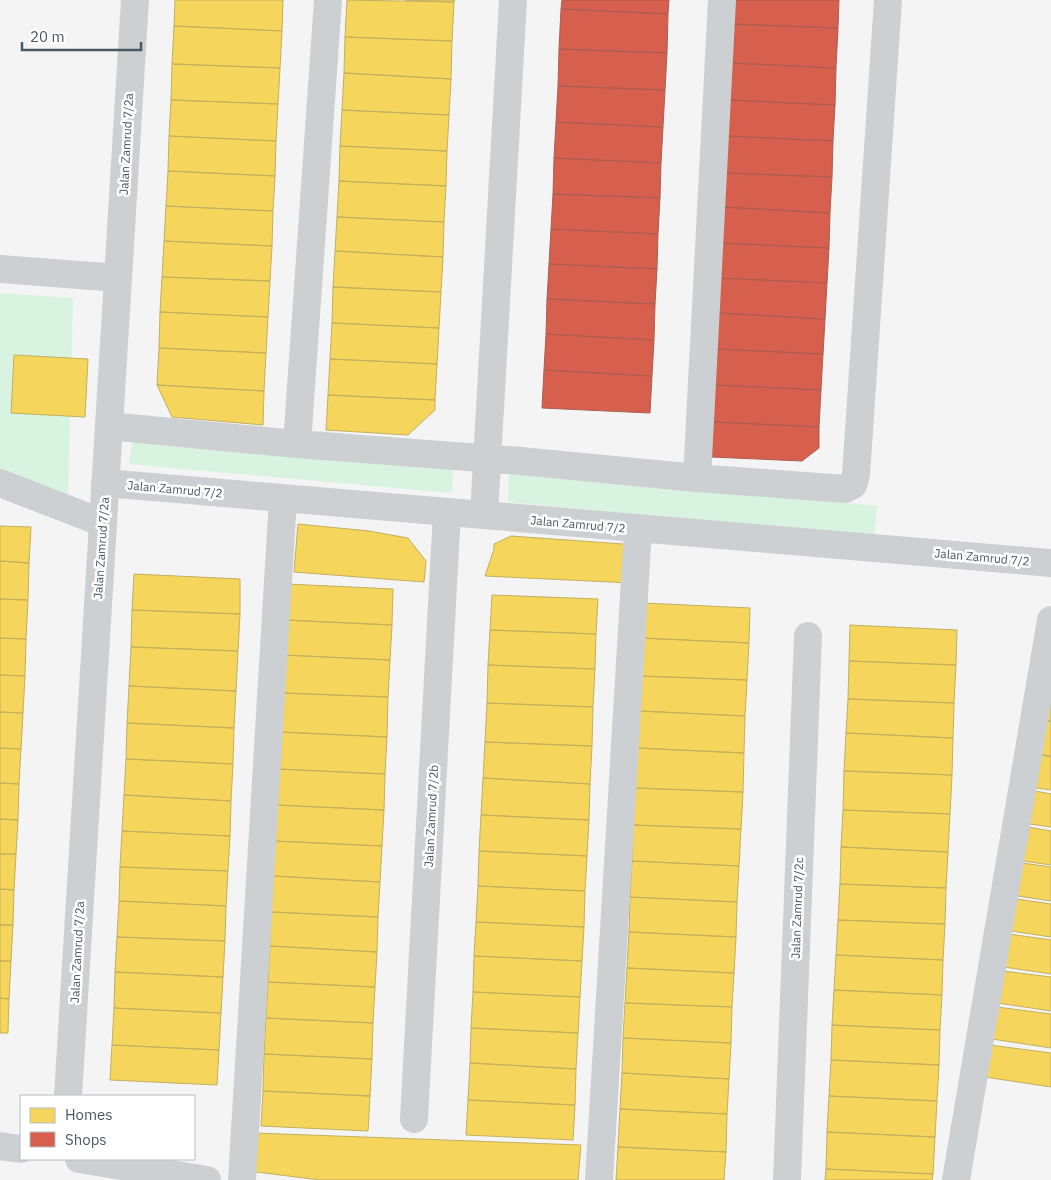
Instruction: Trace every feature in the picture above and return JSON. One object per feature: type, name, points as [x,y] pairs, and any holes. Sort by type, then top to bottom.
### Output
[{"type":"street","name":"Jalan Zamrud 7/2a","points":[[68,1095],[135,0]]},
{"type":"street","points":[[297,444],[328,0]]},
{"type":"street","points":[[484,515],[513,0]]},
{"type":"street","points":[[697,478],[722,0]]},
{"type":"street","points":[[108,426],[697,478],[845,489],[853,485],[856,475],[888,0]]},
{"type":"street","points":[[0,269],[118,278]]},
{"type":"street","points":[[0,483],[103,523]]},
{"type":"street","name":"Jalan Zamrud 7/2","points":[[105,483],[1051,563]]},
{"type":"street","points":[[242,1180],[283,498]]},
{"type":"street","name":"Jalan Zamrud 7/2b","points":[[414,1119],[447,512]]},
{"type":"street","points":[[598,1180],[638,529]]},
{"type":"street","points":[[956,1180],[1051,620]]},
{"type":"street","name":"Jalan Zamrud 7/2c","points":[[787,1180],[808,636]]},
{"type":"street","points":[[0,1146],[20,1149]]},
{"type":"street","points":[[85,1160],[207,1180]]},
{"type":"green space","points":[[0,293],[73,298],[68,497],[0,468]]},
{"type":"green space","points":[[133,436],[453,468],[452,493],[129,464]]},
{"type":"green space","points":[[509,471],[877,506],[874,538],[508,502]]},
{"type":"building: Homes","points":[[175,0],[283,0],[282,31],[174,26]]},
{"type":"building: Homes","points":[[347,0],[454,2],[452,41],[345,37]]},
{"type":"building: Homes","points":[[405,0],[455,0],[454,2]]},
{"type":"building: Homes","points":[[174,26],[282,31],[280,68],[172,64]]},
{"type":"building: Homes","points":[[345,37],[452,41],[451,79],[344,73]]},
{"type":"building: Homes","points":[[172,64],[280,68],[278,104],[171,100]]},
{"type":"building: Homes","points":[[344,73],[451,79],[449,115],[342,110]]},
{"type":"building: Homes","points":[[171,100],[278,104],[276,141],[169,136]]},
{"type":"building: Homes","points":[[342,110],[449,115],[447,151],[340,146]]},
{"type":"building: Homes","points":[[169,136],[276,141],[275,176],[168,171]]},
{"type":"building: Homes","points":[[340,146],[447,151],[446,186],[339,181]]},
{"type":"building: Homes","points":[[168,171],[275,176],[273,211],[166,206]]},
{"type":"building: Homes","points":[[339,181],[446,186],[444,222],[337,217]]},
{"type":"building: Homes","points":[[166,206],[273,211],[272,246],[164,241]]},
{"type":"building: Homes","points":[[337,217],[444,222],[443,257],[335,251]]},
{"type":"building: Homes","points":[[164,241],[272,246],[270,281],[162,277]]},
{"type":"building: Homes","points":[[335,251],[443,257],[441,292],[333,287]]},
{"type":"building: Homes","points":[[162,277],[270,281],[268,317],[160,312]]},
{"type":"building: Homes","points":[[333,287],[441,292],[439,328],[332,323]]},
{"type":"building: Homes","points":[[160,312],[268,317],[266,353],[159,348]]},
{"type":"building: Homes","points":[[332,323],[439,328],[437,364],[330,359]]},
{"type":"building: Homes","points":[[159,348],[266,353],[264,391],[157,385]]},
{"type":"building: Homes","points":[[14,355],[88,359],[85,417],[11,413]]},
{"type":"building: Homes","points":[[330,359],[437,364],[435,400],[328,395]]},
{"type":"building: Homes","points":[[157,385],[264,391],[263,425],[172,417]]},
{"type":"building: Homes","points":[[328,395],[435,400],[435,410],[408,435],[326,430]]},
{"type":"building: Homes","points":[[298,524],[369,531],[408,538],[426,561],[424,582],[294,572]]},
{"type":"building: Homes","points":[[0,526],[31,527],[29,563],[0,561]]},
{"type":"building: Homes","points":[[511,536],[623,544],[626,551],[631,583],[485,576],[494,544]]},
{"type":"building: Homes","points":[[0,561],[29,563],[28,600],[0,599]]},
{"type":"building: Homes","points":[[134,574],[240,579],[240,614],[132,610]]},
{"type":"building: Homes","points":[[287,584],[393,589],[392,625],[285,620]]},
{"type":"building: Homes","points":[[492,595],[598,599],[596,634],[490,630]]},
{"type":"building: Homes","points":[[0,599],[28,600],[26,639],[0,638]]},
{"type":"building: Homes","points":[[643,603],[750,608],[749,643],[642,638]]},
{"type":"building: Homes","points":[[132,610],[240,614],[238,651],[131,647]]},
{"type":"building: Homes","points":[[285,620],[392,625],[390,660],[283,655]]},
{"type":"building: Homes","points":[[850,625],[957,630],[956,665],[849,661]]},
{"type":"building: Homes","points":[[490,630],[596,634],[595,669],[488,665]]},
{"type":"building: Homes","points":[[0,638],[26,639],[25,676],[0,675]]},
{"type":"building: Homes","points":[[642,638],[749,643],[747,680],[641,676]]},
{"type":"building: Homes","points":[[131,647],[238,651],[236,691],[129,686]]},
{"type":"building: Homes","points":[[283,655],[390,660],[388,697],[282,693]]},
{"type":"building: Homes","points":[[849,661],[956,665],[954,703],[848,699]]},
{"type":"building: Homes","points":[[488,665],[595,669],[593,707],[487,703]]},
{"type":"building: Homes","points":[[0,675],[25,676],[23,713],[0,712]]},
{"type":"building: Homes","points":[[641,676],[747,680],[745,716],[639,711]]},
{"type":"building: Homes","points":[[129,686],[236,691],[234,728],[127,723]]},
{"type":"building: Homes","points":[[1051,687],[1051,721],[1045,720]]},
{"type":"building: Homes","points":[[282,693],[388,697],[387,737],[280,732]]},
{"type":"building: Homes","points":[[848,699],[954,703],[953,738],[846,733]]},
{"type":"building: Homes","points":[[487,703],[593,707],[592,746],[485,742]]},
{"type":"building: Homes","points":[[639,711],[745,716],[744,753],[637,748]]},
{"type":"building: Homes","points":[[0,712],[23,713],[21,749],[0,748]]},
{"type":"building: Homes","points":[[1046,721],[1051,722],[1051,756],[1041,754]]},
{"type":"building: Homes","points":[[127,723],[234,728],[233,764],[126,759]]},
{"type":"building: Homes","points":[[280,732],[387,737],[385,774],[278,769]]},
{"type":"building: Homes","points":[[846,733],[953,738],[952,775],[844,771]]},
{"type":"building: Homes","points":[[485,742],[592,746],[590,784],[483,778]]},
{"type":"building: Homes","points":[[0,748],[21,749],[19,784],[0,783]]},
{"type":"building: Homes","points":[[637,748],[744,753],[743,792],[635,788]]},
{"type":"building: Homes","points":[[1041,755],[1051,757],[1051,790],[1036,788]]},
{"type":"building: Homes","points":[[126,759],[233,764],[231,801],[124,795]]},
{"type":"building: Homes","points":[[278,769],[385,774],[384,810],[276,805]]},
{"type":"building: Homes","points":[[844,771],[952,775],[950,814],[843,810]]},
{"type":"building: Homes","points":[[483,778],[590,784],[589,820],[481,815]]},
{"type":"building: Homes","points":[[0,783],[19,784],[18,820],[0,819]]},
{"type":"building: Homes","points":[[635,788],[743,792],[741,829],[633,825]]},
{"type":"building: Homes","points":[[1035,791],[1051,794],[1051,827],[1030,824]]},
{"type":"building: Homes","points":[[124,795],[231,801],[230,836],[122,831]]},
{"type":"building: Homes","points":[[276,805],[384,810],[382,846],[274,841]]},
{"type":"building: Homes","points":[[843,810],[950,814],[948,852],[841,847]]},
{"type":"building: Homes","points":[[481,815],[589,820],[587,856],[479,851]]},
{"type":"building: Homes","points":[[0,819],[18,820],[16,854],[0,854]]},
{"type":"building: Homes","points":[[633,825],[741,829],[739,866],[632,861]]},
{"type":"building: Homes","points":[[1028,827],[1051,831],[1051,865],[1023,861]]},
{"type":"building: Homes","points":[[122,831],[230,836],[228,871],[120,867]]},
{"type":"building: Homes","points":[[274,841],[382,846],[380,882],[273,876]]},
{"type":"building: Homes","points":[[841,847],[948,852],[946,888],[840,884]]},
{"type":"building: Homes","points":[[479,851],[587,856],[585,891],[478,886]]},
{"type":"building: Homes","points":[[0,854],[16,854],[14,890],[0,889]]},
{"type":"building: Homes","points":[[632,861],[739,866],[737,902],[630,897]]},
{"type":"building: Homes","points":[[1022,863],[1051,867],[1051,901],[1018,896]]},
{"type":"building: Homes","points":[[120,867],[228,871],[226,906],[119,901]]},
{"type":"building: Homes","points":[[273,876],[380,882],[378,917],[271,912]]},
{"type":"building: Homes","points":[[840,884],[946,888],[945,924],[838,920]]},
{"type":"building: Homes","points":[[478,886],[585,891],[584,927],[476,922]]},
{"type":"building: Homes","points":[[0,889],[14,890],[13,925],[0,925]]},
{"type":"building: Homes","points":[[630,897],[737,902],[736,937],[629,932]]},
{"type":"building: Homes","points":[[1016,899],[1051,904],[1051,937],[1011,931]]},
{"type":"building: Homes","points":[[119,901],[226,906],[225,941],[117,937]]},
{"type":"building: Homes","points":[[271,912],[378,917],[377,952],[270,946]]},
{"type":"building: Homes","points":[[838,920],[945,924],[943,960],[836,955]]},
{"type":"building: Homes","points":[[476,922],[584,927],[582,961],[474,956]]},
{"type":"building: Homes","points":[[0,925],[13,925],[11,961],[0,961]]},
{"type":"building: Homes","points":[[629,932],[736,937],[734,973],[627,968]]},
{"type":"building: Homes","points":[[1009,934],[1051,940],[1051,974],[1004,967]]},
{"type":"building: Homes","points":[[117,937],[225,941],[223,977],[115,972]]},
{"type":"building: Homes","points":[[270,946],[377,952],[375,987],[268,982]]},
{"type":"building: Homes","points":[[836,955],[943,960],[942,995],[834,990]]},
{"type":"building: Homes","points":[[474,956],[582,961],[580,997],[473,992]]},
{"type":"building: Homes","points":[[0,961],[11,961],[9,999],[0,998]]},
{"type":"building: Homes","points":[[627,968],[734,973],[732,1007],[625,1003]]},
{"type":"building: Homes","points":[[1003,971],[1051,977],[1051,1011],[998,1003]]},
{"type":"building: Homes","points":[[115,972],[223,977],[221,1013],[114,1008]]},
{"type":"building: Homes","points":[[268,982],[375,987],[373,1023],[266,1018]]},
{"type":"building: Homes","points":[[834,990],[942,995],[940,1030],[832,1025]]},
{"type":"building: Homes","points":[[473,992],[580,997],[578,1033],[471,1028]]},
{"type":"building: Homes","points":[[0,998],[9,999],[8,1033],[0,1033]]},
{"type":"building: Homes","points":[[625,1003],[732,1007],[731,1043],[623,1038]]},
{"type":"building: Homes","points":[[997,1007],[1051,1014],[1051,1048],[992,1039]]},
{"type":"building: Homes","points":[[114,1008],[221,1013],[219,1050],[112,1045]]},
{"type":"building: Homes","points":[[266,1018],[373,1023],[372,1059],[264,1054]]},
{"type":"building: Homes","points":[[832,1025],[940,1030],[939,1065],[831,1060]]},
{"type":"building: Homes","points":[[471,1028],[578,1033],[576,1069],[470,1063]]},
{"type":"building: Homes","points":[[623,1038],[731,1043],[729,1079],[622,1073]]},
{"type":"building: Homes","points":[[112,1045],[219,1050],[217,1085],[110,1080]]},
{"type":"building: Homes","points":[[990,1045],[1051,1053],[1051,1087],[985,1077]]},
{"type":"building: Homes","points":[[264,1054],[372,1059],[370,1096],[263,1091]]},
{"type":"building: Homes","points":[[831,1060],[939,1065],[937,1101],[829,1096]]},
{"type":"building: Homes","points":[[470,1063],[576,1069],[575,1105],[468,1100]]},
{"type":"building: Homes","points":[[622,1073],[729,1079],[727,1114],[620,1109]]},
{"type":"building: Homes","points":[[263,1091],[370,1096],[368,1131],[261,1126]]},
{"type":"building: Homes","points":[[829,1096],[937,1101],[935,1137],[827,1132]]},
{"type":"building: Homes","points":[[468,1100],[575,1105],[573,1140],[466,1135]]},
{"type":"building: Homes","points":[[620,1109],[727,1114],[726,1152],[618,1147]]},
{"type":"building: Homes","points":[[827,1132],[935,1137],[933,1174],[826,1169]]},
{"type":"building: Homes","points":[[255,1133],[581,1145],[578,1180],[321,1180],[248,1171]]},
{"type":"building: Homes","points":[[618,1147],[726,1152],[724,1180],[616,1180]]},
{"type":"building: Homes","points":[[826,1169],[933,1174],[932,1180],[825,1180]]},
{"type":"building: Shops","points":[[562,0],[669,0],[668,14],[561,9]]},
{"type":"building: Shops","points":[[732,0],[839,0],[838,28],[731,24]]},
{"type":"building: Shops","points":[[561,9],[668,14],[667,53],[559,49]]},
{"type":"building: Shops","points":[[731,24],[838,28],[836,68],[730,63]]},
{"type":"building: Shops","points":[[559,49],[667,53],[665,90],[558,86]]},
{"type":"building: Shops","points":[[730,63],[836,68],[835,105],[728,100]]},
{"type":"building: Shops","points":[[558,86],[665,90],[663,127],[556,122]]},
{"type":"building: Shops","points":[[728,100],[835,105],[833,141],[726,136]]},
{"type":"building: Shops","points":[[556,122],[663,127],[661,163],[554,158]]},
{"type":"building: Shops","points":[[726,136],[833,141],[832,177],[724,173]]},
{"type":"building: Shops","points":[[554,158],[661,163],[660,198],[553,194]]},
{"type":"building: Shops","points":[[724,173],[832,177],[830,213],[722,207]]},
{"type":"building: Shops","points":[[553,194],[660,198],[658,234],[551,229]]},
{"type":"building: Shops","points":[[722,207],[830,213],[829,248],[721,243]]},
{"type":"building: Shops","points":[[551,229],[658,234],[657,269],[549,264]]},
{"type":"building: Shops","points":[[721,243],[829,248],[827,283],[719,278]]},
{"type":"building: Shops","points":[[549,264],[657,269],[655,304],[547,299]]},
{"type":"building: Shops","points":[[719,278],[827,283],[825,319],[718,313]]},
{"type":"building: Shops","points":[[547,299],[655,304],[654,340],[546,334]]},
{"type":"building: Shops","points":[[718,313],[825,319],[823,354],[716,349]]},
{"type":"building: Shops","points":[[546,334],[654,340],[652,376],[544,370]]},
{"type":"building: Shops","points":[[716,349],[823,354],[821,390],[714,385]]},
{"type":"building: Shops","points":[[544,370],[652,376],[650,413],[542,408]]},
{"type":"building: Shops","points":[[714,385],[821,390],[819,427],[713,422]]},
{"type":"building: Shops","points":[[713,422],[819,427],[819,448],[802,461],[711,457]]}]
